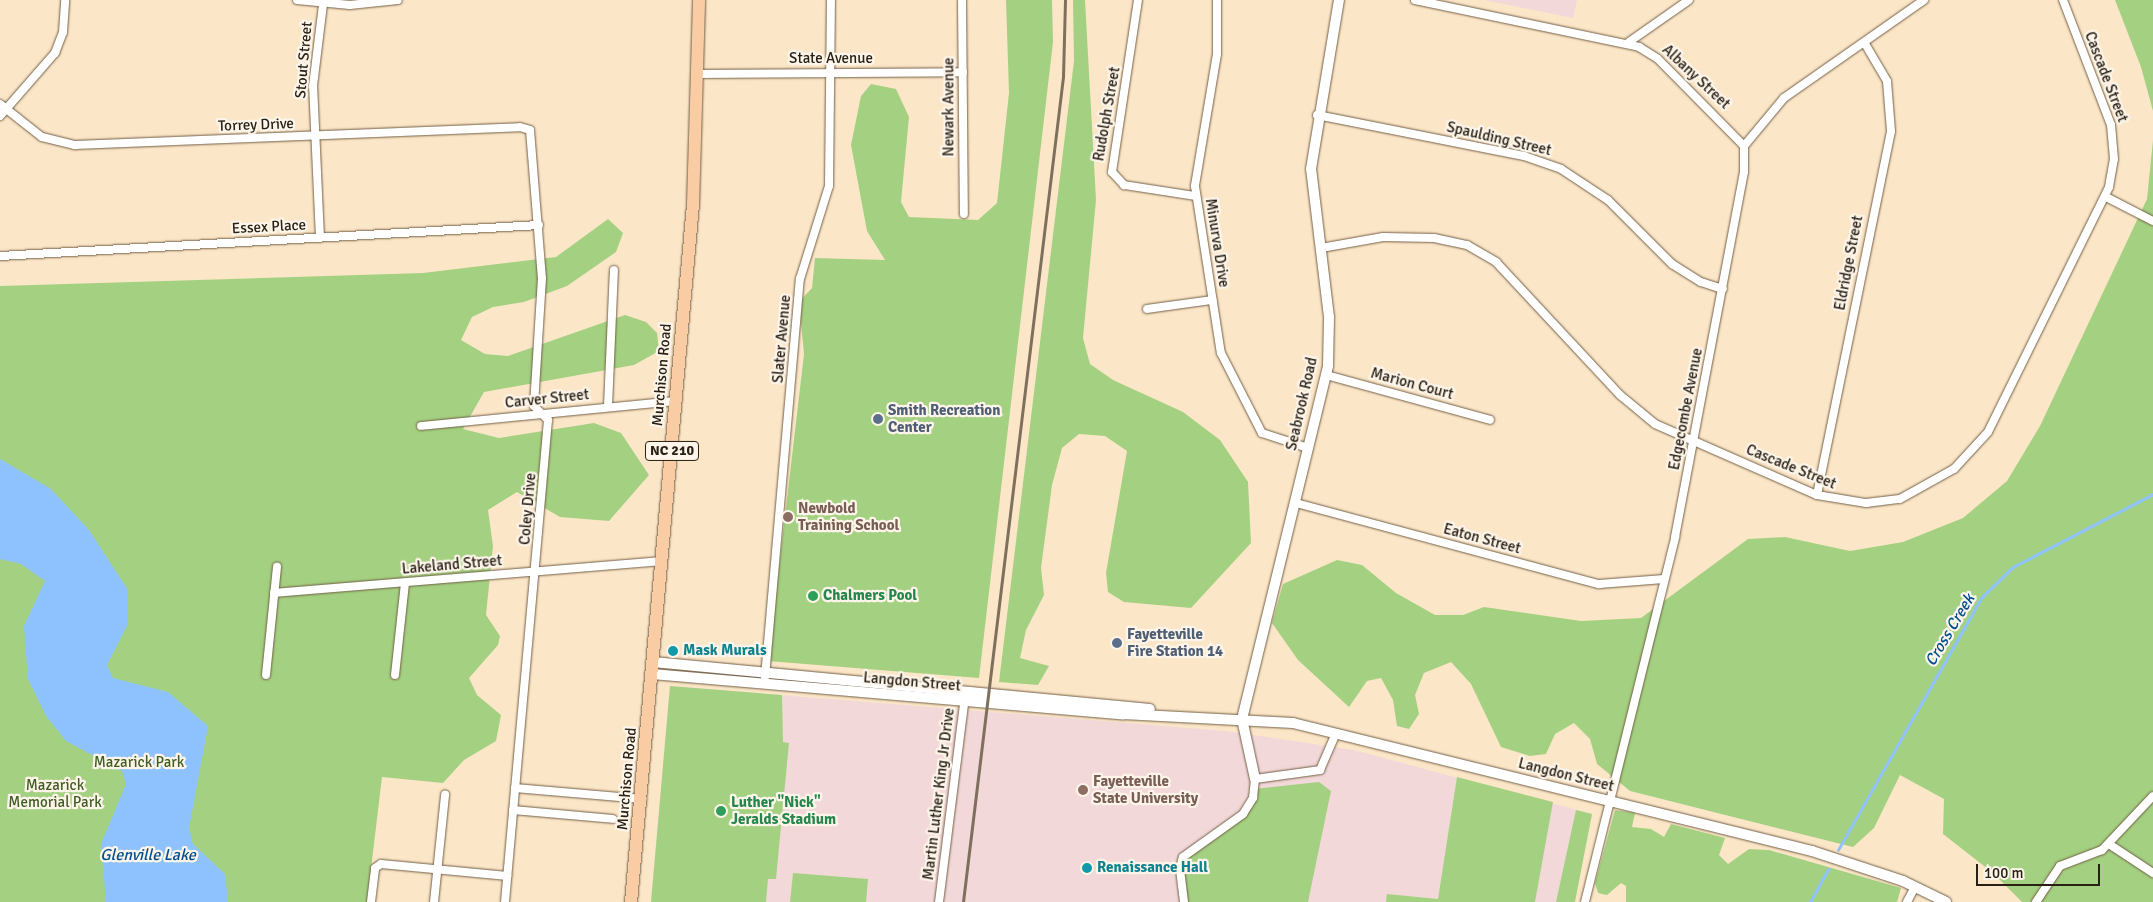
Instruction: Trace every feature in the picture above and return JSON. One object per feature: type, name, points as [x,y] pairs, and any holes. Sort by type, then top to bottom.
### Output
[{"type":"main road","name":"Murchison Road","points":[[631,902],[643,799],[677,401],[699,74],[699,0]]},
{"type":"street","points":[[0,116],[3,106],[55,53],[63,32],[65,0]]},
{"type":"street","points":[[296,0],[323,4],[398,0]]},
{"type":"street","name":"Slater Avenue","points":[[764,684],[800,279],[828,186],[831,0]]},
{"type":"street","name":"Newark Avenue","points":[[962,0],[964,214]]},
{"type":"street","name":"Rudolph Street","points":[[1138,0],[1112,172],[1124,185],[1195,196]]},
{"type":"street","name":"Minurva Drive","points":[[1217,0],[1217,54],[1200,138],[1195,196],[1212,300],[1225,364],[1258,429],[1272,438],[1308,448]]},
{"type":"street","name":"Seabrook Road","points":[[1255,779],[1242,719],[1326,374],[1330,328],[1311,169],[1317,115],[1339,0]]},
{"type":"street","name":"Albany Street","points":[[1415,0],[1629,42],[1658,59],[1744,146]]},
{"type":"street","points":[[1629,42],[1690,0]]},
{"type":"street","points":[[1744,146],[1784,98],[1924,0]]},
{"type":"street","name":"Cascade Street","points":[[1320,248],[1384,237],[1434,238],[1482,252],[1632,407],[1660,427],[1817,495],[1866,503],[1900,499],[1926,489],[1967,458],[1998,416],[2106,197],[2114,159],[2111,125],[2063,0]]},
{"type":"street","name":"Stout Street","points":[[320,238],[313,86],[323,4]]},
{"type":"street","name":"Eldridge Street","points":[[1817,495],[1891,131],[1887,80],[1864,42]]},
{"type":"street","name":"State Avenue","points":[[699,74],[963,72]]},
{"type":"street","name":"Torrey Drive","points":[[3,106],[42,136],[62,144],[525,127]]},
{"type":"street","name":"Spaulding Street","points":[[1317,115],[1524,156],[1561,169],[1608,200],[1686,274],[1723,289]]},
{"type":"street","name":"Coley Drive","points":[[504,902],[536,572],[548,420],[534,406],[542,278],[532,135],[525,127]]},
{"type":"street","name":"Edgecombe Avenue","points":[[1586,902],[1664,579],[1694,442],[1744,172],[1744,146]]},
{"type":"street","points":[[2106,197],[2153,221]]},
{"type":"street","name":"Essex Place","points":[[0,256],[539,225]]},
{"type":"street","points":[[608,406],[614,270]]},
{"type":"street","points":[[1147,309],[1212,300]]},
{"type":"street","name":"Marion Court","points":[[1326,374],[1490,420]]},
{"type":"street","name":"Carver Street","points":[[421,426],[608,406],[677,401]]},
{"type":"street","name":"Eaton Street","points":[[1296,503],[1599,584],[1664,579]]},
{"type":"street","name":"Lakeland Street","points":[[274,593],[662,561]]},
{"type":"street","points":[[266,675],[277,567]]},
{"type":"street","points":[[395,674],[405,583]]},
{"type":"street","name":"Langdon Street","points":[[653,668],[766,671],[1125,704],[1170,713]]},
{"type":"street","name":"Langdon Street","points":[[653,668],[764,684],[964,702],[1170,713],[1293,723],[1812,851],[1915,887],[1946,902]]},
{"type":"street","name":"Martin Luther King Jr Drive","points":[[939,902],[966,690]]},
{"type":"street","points":[[1184,902],[1180,868],[1183,857],[1243,814],[1253,798],[1255,779],[1320,770],[1336,733]]},
{"type":"street","points":[[515,788],[643,799]]},
{"type":"street","points":[[434,902],[445,795]]},
{"type":"street","points":[[2036,902],[2060,866],[2109,844],[2153,796]]},
{"type":"street","points":[[513,810],[613,819]]},
{"type":"street","points":[[2109,844],[2153,873]]},
{"type":"street","points":[[371,902],[375,868],[381,864],[437,871],[507,876]]},
{"type":"street","points":[[1907,902],[1915,887]]},
{"type":"shaded area","points":[[1484,0],[1577,0],[1573,18]]},
{"type":"shaded area","name":"Fayetteville State University","points":[[670,686],[1226,731],[1354,750],[1592,814],[1570,902],[651,902]]},
{"type":"green space","points":[[1006,0],[1052,0],[1053,42],[979,678],[768,661],[804,354],[799,302],[812,288],[815,258],[885,260],[867,231],[851,145],[861,96],[871,84],[896,89],[909,117],[901,202],[909,217],[978,220],[997,203],[1009,93]]},
{"type":"green space","points":[[1073,0],[1085,0],[1096,200],[1083,338],[1090,364],[1113,380],[1183,412],[1220,440],[1248,482],[1251,543],[1191,608],[1124,602],[1108,592],[1106,573],[1127,451],[1105,436],[1079,434],[1062,448],[1052,485],[1041,568],[1044,595],[1026,630],[1020,658],[1049,666],[1038,685],[999,682],[1074,61]]},
{"type":"green space","points":[[2115,0],[2153,0],[2153,111],[2141,67]]},
{"type":"green space","points":[[2153,140],[2153,902],[2022,902],[1993,873],[1943,834],[1944,799],[1900,775],[1874,828],[1853,847],[1630,791],[1597,764],[1590,739],[1574,723],[1555,734],[1546,754],[1530,756],[1501,747],[1471,684],[1451,662],[1424,673],[1415,695],[1419,714],[1409,729],[1397,726],[1393,700],[1381,678],[1367,681],[1349,707],[1298,660],[1272,623],[1283,584],[1337,560],[1362,565],[1396,593],[1435,615],[1463,615],[1484,607],[1581,621],[1641,618],[1748,539],[1785,537],[1850,551],[1903,542],[1963,518],[2007,481],[2040,426],[2147,199]]},
{"type":"green space","points":[[608,219],[623,233],[616,252],[567,286],[524,302],[493,307],[472,317],[461,340],[485,354],[508,356],[625,315],[646,322],[657,333],[659,351],[634,365],[484,392],[463,429],[499,438],[594,423],[621,433],[649,475],[609,521],[560,517],[517,492],[488,510],[493,546],[486,615],[500,636],[498,645],[469,678],[477,695],[501,715],[496,741],[464,760],[443,783],[382,777],[367,902],[0,902],[0,286],[423,273],[556,257]]},
{"type":"green space","name":"Luther \"Nick\" Jeralds Stadium","points":[[670,686],[782,695],[783,742],[789,743],[776,879],[768,879],[766,902],[651,902]]},
{"type":"green space","points":[[1457,777],[1553,802],[1535,902],[1386,902],[1387,894],[1438,899]]},
{"type":"green space","points":[[1319,782],[1331,791],[1308,902],[1184,902],[1183,857],[1243,814],[1254,789]]},
{"type":"green space","points":[[1576,810],[1592,814],[1575,902],[1556,902]]},
{"type":"green space","points":[[1615,810],[1635,813],[1632,827],[1651,829],[1664,837],[1671,824],[1725,838],[1719,855],[1728,864],[1749,849],[1769,850],[1901,888],[1897,902],[1626,902],[1626,886],[1621,883],[1607,895],[1598,893],[1595,883]]},
{"type":"green space","points":[[793,873],[868,879],[866,902],[790,902]]},
{"type":"water","name":"Glenville Lake","points":[[0,459],[51,489],[89,530],[128,590],[128,624],[107,665],[113,678],[168,692],[208,726],[189,828],[193,844],[225,874],[228,902],[106,902],[101,844],[126,784],[122,771],[66,741],[46,716],[28,679],[24,626],[45,581],[21,564],[0,559]]},
{"type":"waterway","name":"Cross Creek","points":[[1838,850],[1982,597],[2013,567],[2153,494]]},
{"type":"waterway","name":"Cross Creek","points":[[1810,902],[1828,870]]},
{"type":"railway","points":[[963,902],[1063,77],[1065,0]]},
{"type":"place","name":"Smith Recreation Center","points":[[878,419]]},
{"type":"place","name":"Newbold Training School","points":[[788,517]]},
{"type":"place","name":"Chalmers Pool","points":[[813,596]]},
{"type":"place","name":"Fayetteville Fire Station 14","points":[[1117,643]]},
{"type":"place","name":"Mask Murals","points":[[673,651]]},
{"type":"place","name":"Fayetteville State University","points":[[1083,790]]},
{"type":"place","name":"Luther \"Nick\" Jeralds Stadium","points":[[721,811]]},
{"type":"place","name":"Renaissance Hall","points":[[1087,868]]},
{"type":"park label","name":"Mazarick Park","points":[[139,763]]},
{"type":"park label","name":"Mazarick Memorial Park","points":[[55,794]]}]
